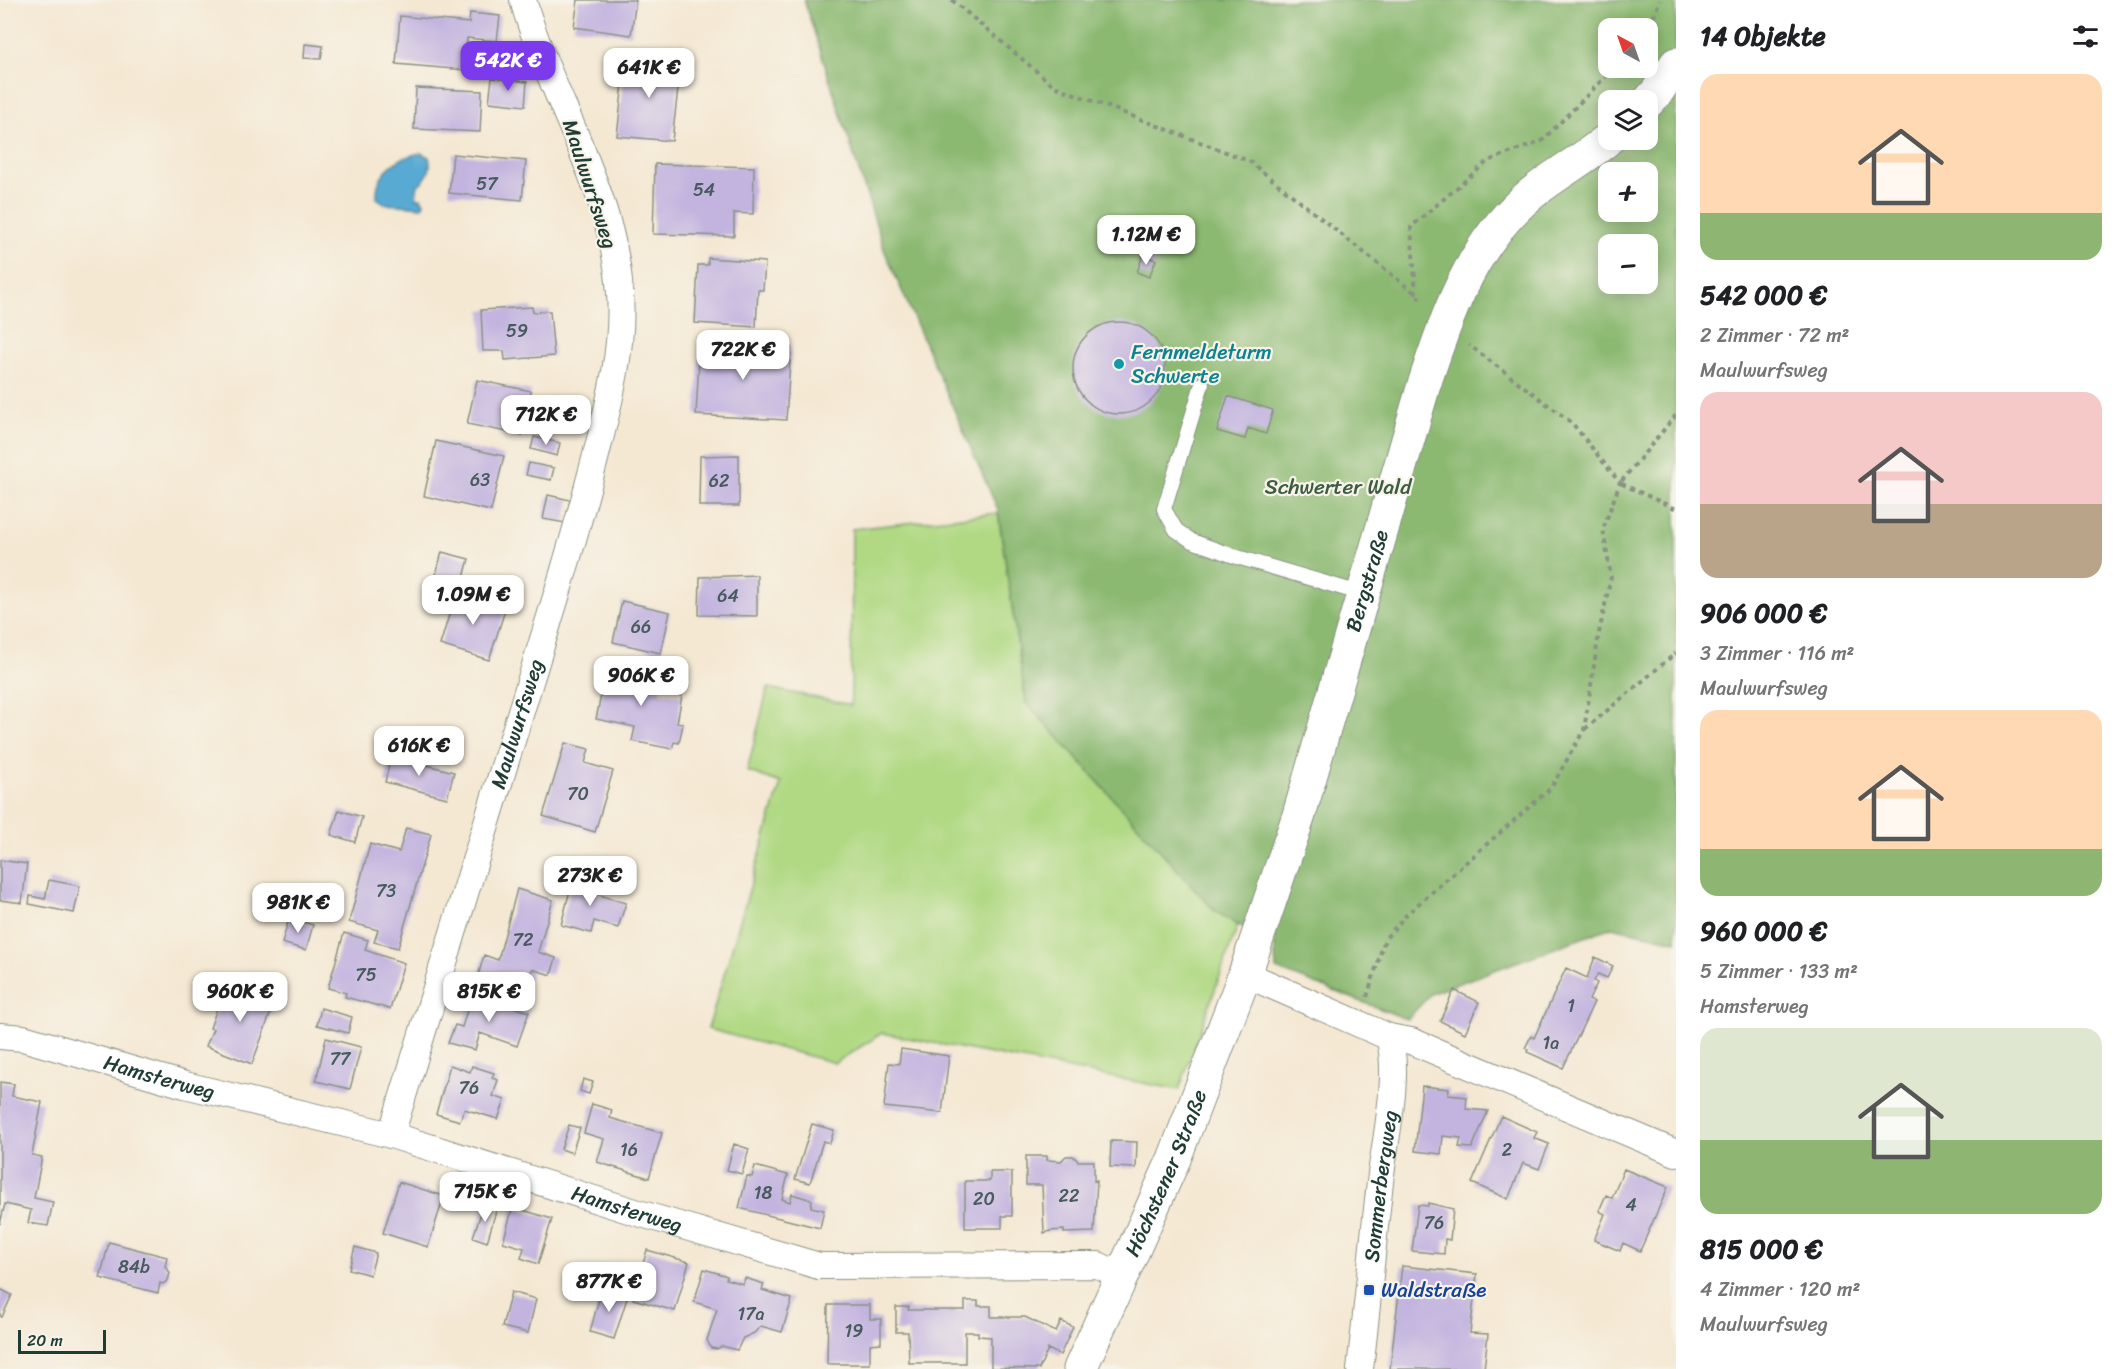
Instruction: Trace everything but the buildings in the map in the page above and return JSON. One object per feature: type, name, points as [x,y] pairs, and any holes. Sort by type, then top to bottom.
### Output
[{"type":"main road","points":[[1658,91],[1676,64]]},
{"type":"main road","name":"Bergstraße","points":[[1245,974],[1299,815],[1443,329],[1460,288],[1498,225],[1524,200],[1598,146]]},
{"type":"main road","name":"Höchstener Straße","points":[[1080,1369],[1174,1160],[1245,974]]},
{"type":"street","name":"Maulwurfsweg","points":[[391,1135],[575,538],[611,397],[617,361],[620,294],[610,238],[587,161],[540,52],[523,0]]},
{"type":"street","points":[[1245,974],[1389,1037],[1411,1041],[1676,1153]]},
{"type":"street","name":"Hamsterweg","points":[[0,1036],[23,1038],[185,1085],[391,1135],[635,1212],[819,1266],[1098,1265],[1122,1277]]},
{"type":"street","name":"Sommerbergweg","points":[[1360,1369],[1378,1192],[1393,1077],[1393,1052],[1389,1037]]},
{"type":"lane","points":[[1202,384],[1164,509],[1176,530],[1192,541],[1234,556],[1363,594]]},
{"type":"path","points":[[952,0],[1054,86],[1249,161],[1416,294],[1411,227],[1488,161],[1542,141],[1604,78]]},
{"type":"path","points":[[1653,18],[1660,0]]},
{"type":"path","points":[[1443,329],[1475,349],[1572,423],[1620,483],[1676,508]]},
{"type":"path","points":[[1584,730],[1599,633],[1611,577],[1603,529],[1620,483],[1676,415]]},
{"type":"path","points":[[1359,1024],[1385,939],[1407,914],[1551,788],[1584,730],[1676,653]]},
{"type":"green space","name":"Schwerter Wald","points":[[804,0],[1676,0],[1676,941],[1612,927],[1432,993],[1407,1019],[1276,969],[1274,938],[1238,925],[1215,911],[1026,702],[998,510],[885,252]]},
{"type":"green space","points":[[998,513],[1026,702],[1215,911],[1238,925],[1179,1090],[882,1033],[835,1063],[708,1029],[781,783],[747,771],[768,688],[851,705],[852,529]]},
{"type":"water","points":[[421,153],[429,157],[430,165],[427,176],[418,185],[416,198],[421,198],[424,203],[422,207],[386,204],[377,198],[380,181],[389,167],[404,158]]},
{"type":"place","name":"Fernmeldeturm Schwerte","points":[[1119,364]]},
{"type":"place","name":"Waldstraße","points":[[1369,1290]]}]
